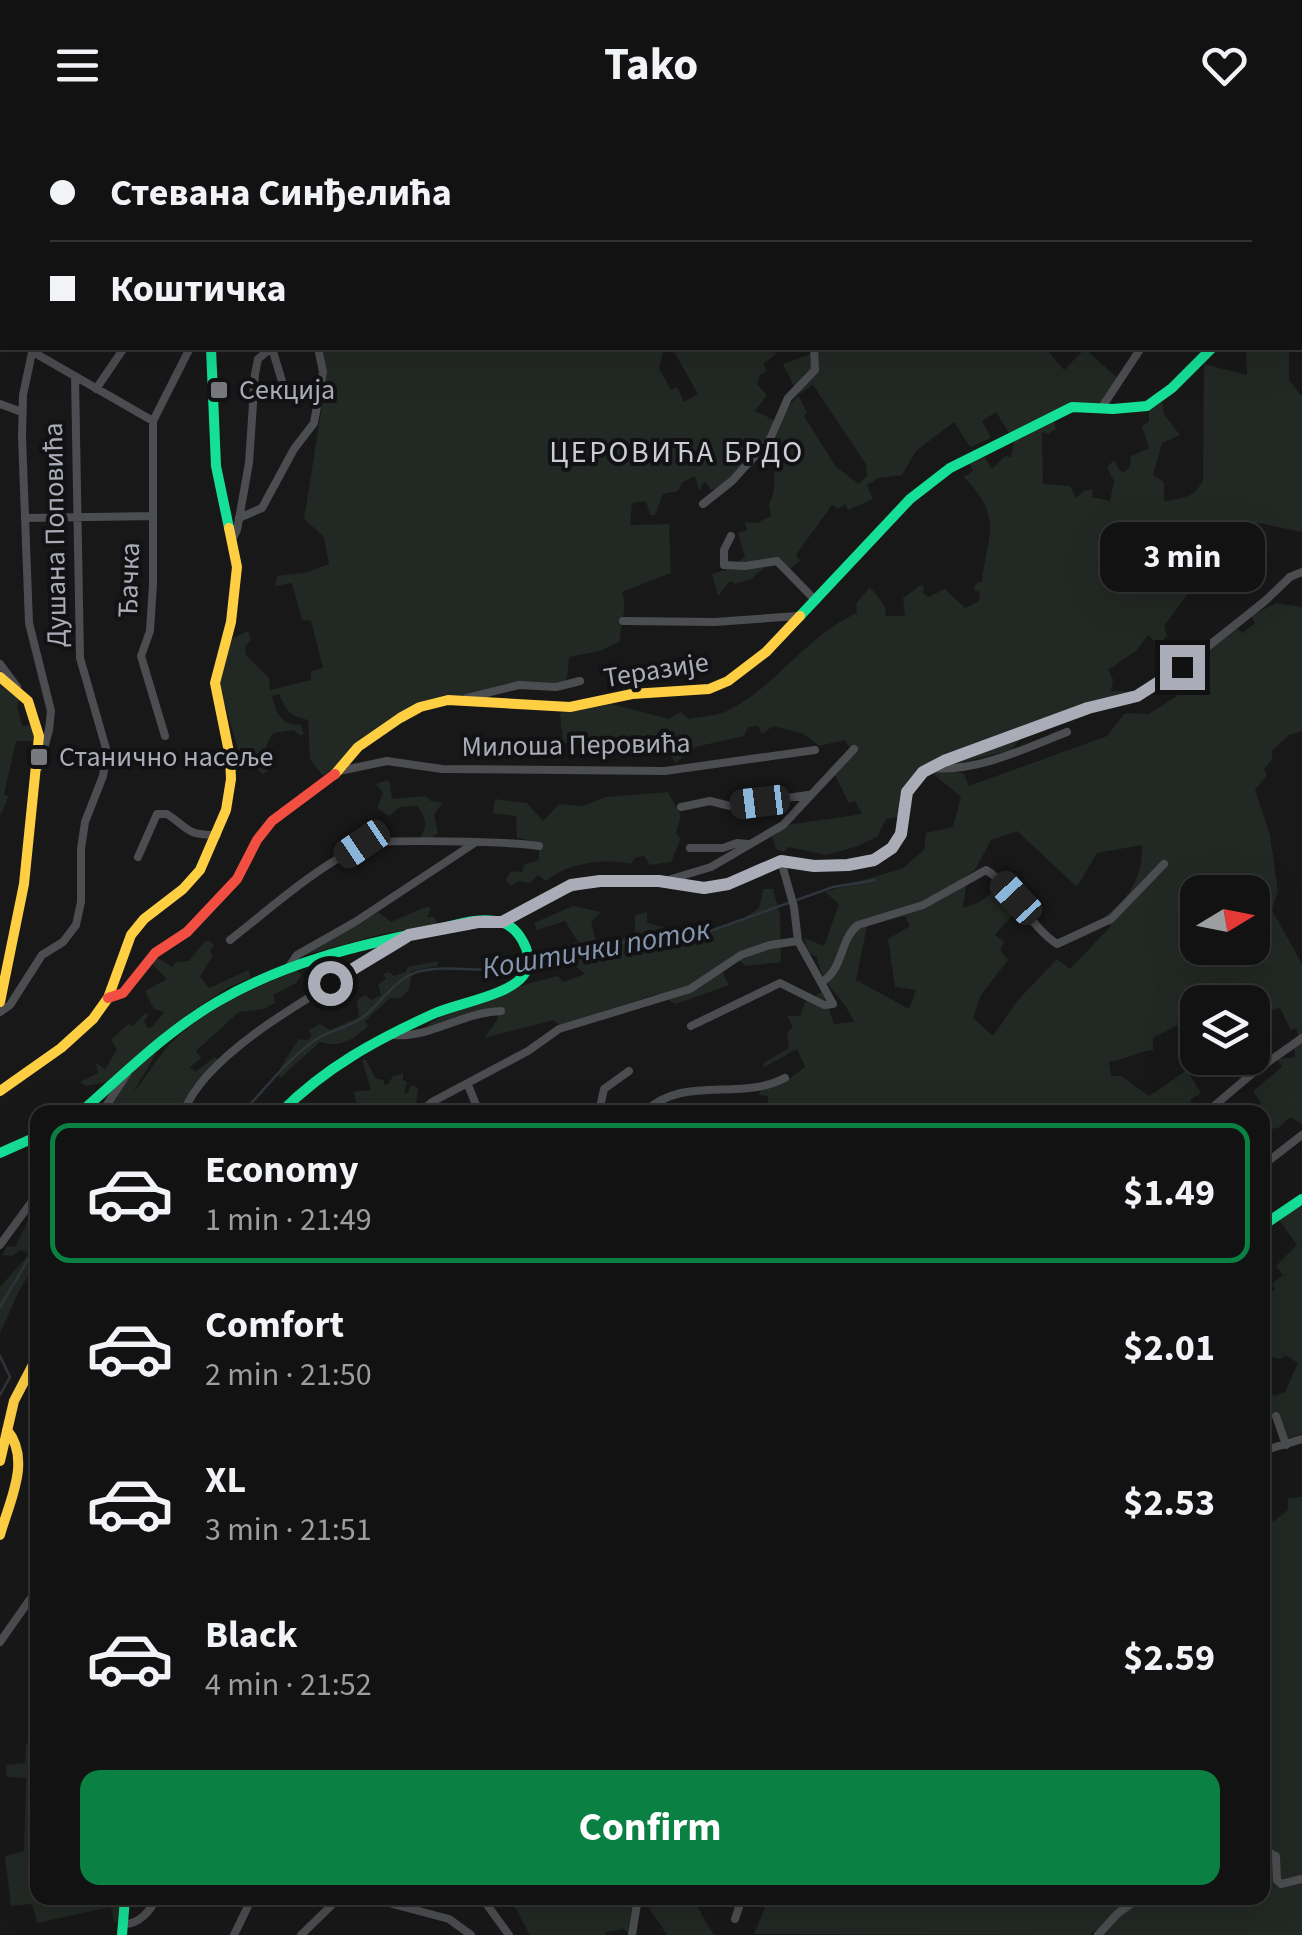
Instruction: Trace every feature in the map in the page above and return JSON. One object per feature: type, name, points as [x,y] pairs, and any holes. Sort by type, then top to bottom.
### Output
[{"type":"main road","points":[[0,1091],[75,1036],[108,998],[131,935],[196,875],[217,835],[231,780],[228,741],[215,683],[236,593],[237,567],[213,437],[211,350]]},
{"type":"main road","name":"Теразије","points":[[108,998],[123,993],[155,952],[187,932],[237,879],[257,840],[272,821],[339,770],[358,747],[400,718],[420,707],[462,699],[570,707],[632,694],[710,689],[746,669],[816,601],[910,499],[950,468],[1058,412],[1072,408],[1147,406],[1172,388],[1210,350]]},
{"type":"main road","points":[[0,677],[19,691],[36,712],[40,736],[16,939],[0,1002]]},
{"type":"main road","points":[[89,1105],[216,1002],[290,967],[342,950],[478,922],[502,922],[521,936],[530,958],[526,973],[512,986],[462,1002],[389,1034],[324,1071],[288,1105]]},
{"type":"main road","points":[[0,1154],[30,1140]]},
{"type":"main road","points":[[1270,1221],[1302,1199]]},
{"type":"main road","points":[[0,1461],[14,1400],[30,1370]]},
{"type":"main road","points":[[0,1535],[17,1482],[16,1445],[14,1435],[7,1430]]},
{"type":"main road","points":[[122,1930],[124,1905]]},
{"type":"street","points":[[37,772],[50,730],[50,711],[30,623],[22,412],[33,350],[153,421]]},
{"type":"street","points":[[96,389],[123,350]]},
{"type":"street","name":"Ђачка","points":[[165,736],[142,656],[151,624],[153,421],[189,350]]},
{"type":"street","points":[[231,541],[240,518],[250,463],[258,358],[251,350]]},
{"type":"street","points":[[258,358],[269,350]]},
{"type":"street","points":[[273,350],[284,388],[305,394]]},
{"type":"street","points":[[240,518],[262,508],[294,449],[314,423],[323,372],[318,350]]},
{"type":"street","points":[[703,504],[732,481],[770,439],[788,398],[815,370],[814,350]]},
{"type":"street","points":[[1102,407],[1139,350]]},
{"type":"street","name":"Душана Поповића","points":[[0,1012],[10,1005],[42,954],[64,942],[76,925],[85,822],[103,776],[107,752],[80,658],[75,377]]},
{"type":"street","points":[[0,404],[22,412]]},
{"type":"street","points":[[28,518],[153,516]]},
{"type":"street","points":[[724,566],[724,550],[731,536]]},
{"type":"street","points":[[714,571],[724,566],[777,561],[816,601]]},
{"type":"street","points":[[502,922],[571,885],[659,881],[704,888],[728,884],[781,861],[814,866],[874,860],[892,848],[901,834],[907,792],[917,778],[932,768],[1088,708],[1137,696],[1182,667],[1290,577],[1302,572]]},
{"type":"street","points":[[624,620],[715,622],[802,615]]},
{"type":"street","points":[[0,664],[19,691]]},
{"type":"street","points":[[462,699],[519,685],[556,687],[580,681]]},
{"type":"street","points":[[932,768],[950,768],[1010,754],[1068,732]]},
{"type":"street","points":[[659,881],[699,872],[783,826],[854,748]]},
{"type":"street","name":"Милоша Перовића","points":[[339,770],[386,761],[456,770],[665,770],[815,750]]},
{"type":"street","points":[[681,807],[710,801],[730,806],[808,795]]},
{"type":"street","points":[[138,857],[156,814],[167,814],[191,833],[217,835]]},
{"type":"street","points":[[230,940],[362,844],[513,841],[538,846]]},
{"type":"street","points":[[290,967],[297,955],[355,922],[473,844]]},
{"type":"street","points":[[690,848],[748,844]]},
{"type":"street","points":[[691,1026],[780,983],[824,1005],[833,1004],[798,941],[794,907],[781,861]]},
{"type":"street","points":[[822,982],[832,976],[851,931],[858,925],[922,905],[986,870],[1016,898],[1040,931],[1057,944],[1111,919],[1164,864]]},
{"type":"street","points":[[188,1105],[197,1086],[235,1051],[311,995],[409,935]]},
{"type":"street","points":[[428,1105],[544,1042],[559,1029],[690,988],[741,955],[770,944],[798,941]]},
{"type":"street","points":[[389,1034],[420,1032],[474,1014],[500,1011]]},
{"type":"street","points":[[1215,1105],[1302,1038]]},
{"type":"street","points":[[107,1105],[130,1069]]},
{"type":"street","points":[[601,1105],[604,1089],[629,1071]]},
{"type":"street","points":[[652,1105],[674,1093],[761,1088],[785,1078]]},
{"type":"street","points":[[468,1085],[476,1105]]},
{"type":"street","points":[[1270,1160],[1302,1135]]},
{"type":"street","points":[[0,1246],[30,1204]]},
{"type":"street","points":[[1276,1416],[1286,1446]]},
{"type":"street","points":[[1270,1449],[1302,1439]]},
{"type":"street","points":[[0,1642],[30,1599]]},
{"type":"street","points":[[1270,1855],[1276,1856],[1281,1884],[1302,1879]]},
{"type":"street","points":[[122,1930],[152,1905]]},
{"type":"street","points":[[234,1935],[249,1905]]},
{"type":"street","points":[[301,1935],[333,1905]]},
{"type":"street","points":[[396,1905],[449,1919],[471,1935]]},
{"type":"street","points":[[487,1905],[509,1935]]},
{"type":"street","points":[[632,1935],[637,1905]]},
{"type":"street","points":[[735,1919],[740,1905]]},
{"type":"street","points":[[1094,1935],[1129,1905]]},
{"type":"shaded area","points":[[320,350],[666,350],[659,368],[671,390],[677,387],[684,402],[698,394],[673,350],[775,350],[776,354],[763,364],[767,371],[760,375],[757,384],[767,395],[755,411],[776,421],[798,395],[783,364],[813,353],[812,350],[1047,350],[1064,370],[1086,350],[1121,381],[1107,404],[1089,405],[1053,419],[1056,429],[1048,434],[1042,432],[1043,484],[1070,486],[1076,498],[1085,490],[1093,490],[1092,497],[1110,501],[1114,481],[1107,467],[1114,460],[1120,471],[1125,472],[1131,456],[1149,448],[1142,426],[1149,422],[1149,410],[1162,402],[1164,414],[1180,435],[1162,443],[1153,475],[1164,482],[1164,501],[1192,494],[1203,480],[1204,364],[1247,375],[1246,350],[1289,350],[1289,380],[1302,397],[1302,532],[1258,523],[1219,551],[1164,626],[1167,636],[1158,645],[1148,635],[1136,651],[1108,670],[1113,679],[1111,691],[1136,692],[1052,720],[1023,737],[1011,750],[951,765],[964,774],[969,786],[1107,736],[1125,713],[1149,714],[1177,696],[1174,682],[1183,669],[1236,627],[1242,633],[1255,623],[1251,616],[1276,603],[1302,607],[1302,731],[1289,735],[1272,751],[1272,760],[1264,769],[1267,775],[1255,790],[1270,835],[1278,891],[1272,910],[1302,964],[1302,1124],[1290,1117],[1278,1128],[1270,1129],[1270,1105],[1259,1105],[1253,1091],[1282,1067],[1277,1059],[1295,1057],[1299,1038],[1280,1008],[1270,1010],[1270,985],[1180,985],[1180,1024],[1153,1038],[1153,1050],[1109,1062],[1111,1076],[1121,1076],[1149,1096],[1180,1075],[1190,1075],[1201,1093],[1191,1099],[1190,1105],[768,1105],[768,1096],[759,1095],[760,1091],[785,1082],[805,1067],[797,1049],[763,1068],[764,1063],[789,1048],[787,1033],[793,1027],[787,1016],[800,1016],[805,1002],[823,991],[834,1024],[854,1022],[823,977],[817,957],[809,953],[804,938],[824,946],[839,904],[825,892],[903,868],[924,850],[926,833],[953,827],[961,797],[923,770],[904,787],[899,817],[886,819],[877,837],[826,855],[788,847],[784,852],[776,849],[772,836],[787,825],[862,814],[855,801],[849,803],[834,773],[852,752],[845,740],[819,746],[804,734],[773,726],[762,734],[758,726],[748,727],[744,736],[695,747],[676,763],[661,744],[615,737],[609,743],[563,743],[560,713],[611,704],[669,719],[681,712],[689,719],[727,711],[761,689],[822,634],[857,613],[856,604],[870,587],[885,606],[886,616],[905,616],[903,598],[921,585],[923,594],[929,597],[945,589],[965,608],[979,601],[980,592],[974,590],[975,584],[982,581],[990,526],[984,504],[964,477],[973,471],[969,462],[984,456],[992,469],[1005,456],[1011,457],[1014,441],[996,412],[982,421],[991,438],[970,447],[954,422],[916,451],[902,475],[879,478],[867,485],[873,499],[848,510],[845,504],[838,509],[832,505],[796,555],[800,561],[790,569],[777,557],[751,579],[735,584],[730,581],[718,596],[712,574],[745,557],[738,533],[747,530],[745,522],[757,523],[771,516],[774,478],[768,451],[728,486],[711,490],[705,481],[699,491],[695,476],[683,482],[678,491],[663,494],[655,515],[650,515],[646,501],[632,503],[630,525],[669,524],[671,573],[622,592],[620,641],[600,651],[569,657],[567,678],[561,684],[516,682],[415,709],[323,776],[310,759],[308,720],[289,712],[279,694],[272,696],[281,717],[294,725],[300,724],[304,734],[300,736],[294,730],[274,733],[267,746],[268,771],[262,774],[240,755],[219,685],[232,639],[248,631],[251,640],[245,646],[246,655],[269,678],[270,690],[311,680],[311,671],[323,668],[311,621],[302,620],[292,583],[275,586],[277,576],[304,573],[329,564],[324,537],[304,519],[325,387]],"holes":[[[813,385],[866,464],[867,476],[859,484],[836,467],[804,416],[807,412],[798,395]],[[1017,831],[1077,887],[1097,853],[1142,845],[1133,885],[1105,916],[1111,926],[1070,969],[1057,959],[1018,1000],[993,1036],[973,1018],[981,995],[1008,960],[1000,950],[1004,942],[995,935],[1015,912],[1022,912],[999,887],[978,903],[963,908],[966,887],[962,879],[975,870],[991,840]],[[905,916],[910,926],[888,939],[895,987],[916,990],[909,1009],[856,980],[867,926]]]},
{"type":"shaded area","points":[[0,683],[19,700],[22,726],[34,725],[34,741],[16,741],[4,795],[9,796],[0,816]]},
{"type":"shaded area","points":[[387,780],[392,799],[425,796],[443,803],[434,814],[438,833],[429,839],[420,838],[425,822],[417,806],[400,807],[389,816],[377,808],[383,793],[376,784]]},
{"type":"shaded area","points":[[668,792],[681,816],[676,833],[681,838],[671,862],[650,865],[644,856],[634,858],[631,864],[598,862],[575,866],[546,881],[538,875],[530,883],[519,881],[510,886],[506,880],[511,871],[522,872],[524,865],[539,860],[539,850],[533,841],[517,838],[516,816],[493,813],[495,799],[527,803],[543,821],[559,804],[583,806],[605,797]]},
{"type":"shaded area","points":[[763,889],[773,889],[780,915],[781,962],[746,966],[739,960],[722,971],[729,985],[676,1004],[657,994],[559,1025],[554,1020],[484,1038],[498,1019],[497,1014],[426,1026],[490,995],[558,976],[563,982],[585,974],[567,959],[532,972],[537,955],[578,942],[565,921],[537,930],[534,923],[573,906],[601,912],[591,922],[596,942],[615,942],[635,933],[635,915],[647,912],[647,922],[662,927],[691,931],[720,928],[759,908]]},
{"type":"shaded area","points":[[428,906],[431,909],[427,917],[434,917],[438,925],[382,934],[306,955],[378,912],[391,922]]},
{"type":"shaded area","points":[[209,941],[214,945],[210,952],[213,955],[200,977],[209,988],[249,970],[250,978],[191,1012],[108,1082],[86,1086],[80,1082],[98,1073],[96,1063],[105,1069],[117,1050],[111,1040],[128,1024],[132,1026],[146,1013],[147,1028],[152,1027],[164,1012],[154,1009],[145,991],[167,979],[151,963],[157,957],[172,967],[177,962],[189,961]]},
{"type":"shaded area","points":[[439,961],[437,966],[412,971],[409,990],[400,998],[390,998],[365,1021],[368,1026],[357,1035],[346,1042],[320,1042],[279,1079],[280,1068],[299,1039],[308,1040],[312,1036],[309,1030],[320,1024],[330,1030],[359,1017],[357,1000],[365,995],[371,1000],[381,995],[378,985],[386,979],[383,974],[389,972],[394,976],[406,972],[407,967]]},
{"type":"shaded area","points":[[295,971],[302,974],[296,983],[273,995],[275,1003],[264,1009],[239,1012],[196,1051],[201,1058],[190,1067],[195,1072],[215,1057],[218,1060],[192,1087],[186,1105],[110,1105],[133,1072],[158,1050],[133,1093],[171,1043],[230,1001]]},
{"type":"shaded area","points":[[362,1060],[366,1060],[375,1078],[384,1080],[384,1085],[403,1073],[407,1082],[404,1093],[408,1093],[411,1085],[418,1088],[416,1105],[357,1105],[354,1092],[371,1090]]},
{"type":"shaded area","points":[[1302,1204],[1302,1434],[1287,1439],[1275,1418],[1270,1418],[1270,1391],[1274,1396],[1285,1392],[1298,1363],[1285,1355],[1281,1359],[1270,1356],[1270,1293],[1275,1289],[1272,1284],[1283,1275],[1276,1266],[1297,1245],[1279,1220]]},
{"type":"shaded area","points":[[30,1216],[30,1273],[0,1333],[0,1287],[29,1254],[20,1250],[12,1256],[2,1255],[7,1246],[15,1247]]},
{"type":"shaded area","points":[[1302,1497],[1302,1935],[1104,1935],[1103,1927],[1089,1935],[754,1934],[766,1905],[1270,1905],[1270,1512],[1273,1522],[1288,1510],[1288,1498]]},
{"type":"shaded area","points":[[30,1743],[30,1904],[11,1906],[5,1856],[24,1851],[26,1778],[7,1777],[6,1765],[25,1763],[26,1744]]},
{"type":"shaded area","points":[[32,1905],[119,1905],[118,1922],[114,1922],[111,1907],[37,1923]]},
{"type":"shaded area","points":[[514,1905],[633,1905],[629,1934],[624,1929],[606,1935],[530,1935]]},
{"type":"shaded area","points":[[696,1905],[714,1935],[667,1935],[649,1908]]},
{"type":"waterway","name":"Коштички поток","points":[[534,965],[649,936],[699,935],[833,887],[875,880]]},
{"type":"waterway","name":"Коштички поток","points":[[250,1105],[310,1044],[362,1018],[396,984],[412,974],[433,969],[521,967]]},
{"type":"waterway","name":"Коштички поток","points":[[0,1307],[30,1257]]},
{"type":"waterway","name":"Коштички поток","points":[[0,1356],[10,1377],[0,1395]]},
{"type":"traffic: fast","points":[[211,350],[216,466],[229,528]]},
{"type":"traffic: fast","points":[[800,616],[910,499],[950,468],[1072,407],[1147,406],[1172,388],[1210,350]]},
{"type":"traffic: fast","points":[[89,1105],[181,1026],[268,976],[349,949],[466,922],[500,922],[519,935],[529,962],[516,983],[433,1014],[372,1045],[334,1068],[289,1105]]},
{"type":"traffic: fast","points":[[0,1153],[30,1140]]},
{"type":"traffic: fast","points":[[1270,1221],[1302,1199]]},
{"type":"traffic: fast","points":[[122,1935],[124,1905]]},
{"type":"traffic: slow","points":[[0,1091],[61,1048],[93,1019],[108,998],[131,935],[200,870],[226,810],[230,757],[215,683],[231,622],[237,567],[229,528]]},
{"type":"traffic: slow","points":[[335,774],[358,747],[400,718],[420,707],[448,700],[570,707],[632,694],[709,689],[728,681],[766,652],[800,616]]},
{"type":"traffic: slow","points":[[0,677],[28,701],[39,736],[24,884],[0,1002]]},
{"type":"traffic: slow","points":[[0,1461],[14,1401],[30,1370]]},
{"type":"traffic: slow","points":[[0,1535],[18,1468],[18,1454],[7,1430]]},
{"type":"traffic: jam","points":[[108,998],[123,993],[155,953],[187,932],[237,879],[257,840],[272,821],[335,774]]},
{"type":"place","name":"Секција","points":[[219,390]]},
{"type":"place","name":"Станично насеље","points":[[39,757]]},
{"type":"district","name":"ЦЕРОВИЋА БРДО","points":[[677,452]]},
{"type":"route","points":[[330,983],[409,935],[478,922],[502,922],[571,885],[659,881],[704,888],[728,884],[786,860],[814,866],[874,860],[892,848],[901,834],[907,792],[923,772],[1088,708],[1137,696],[1182,667]]}]
